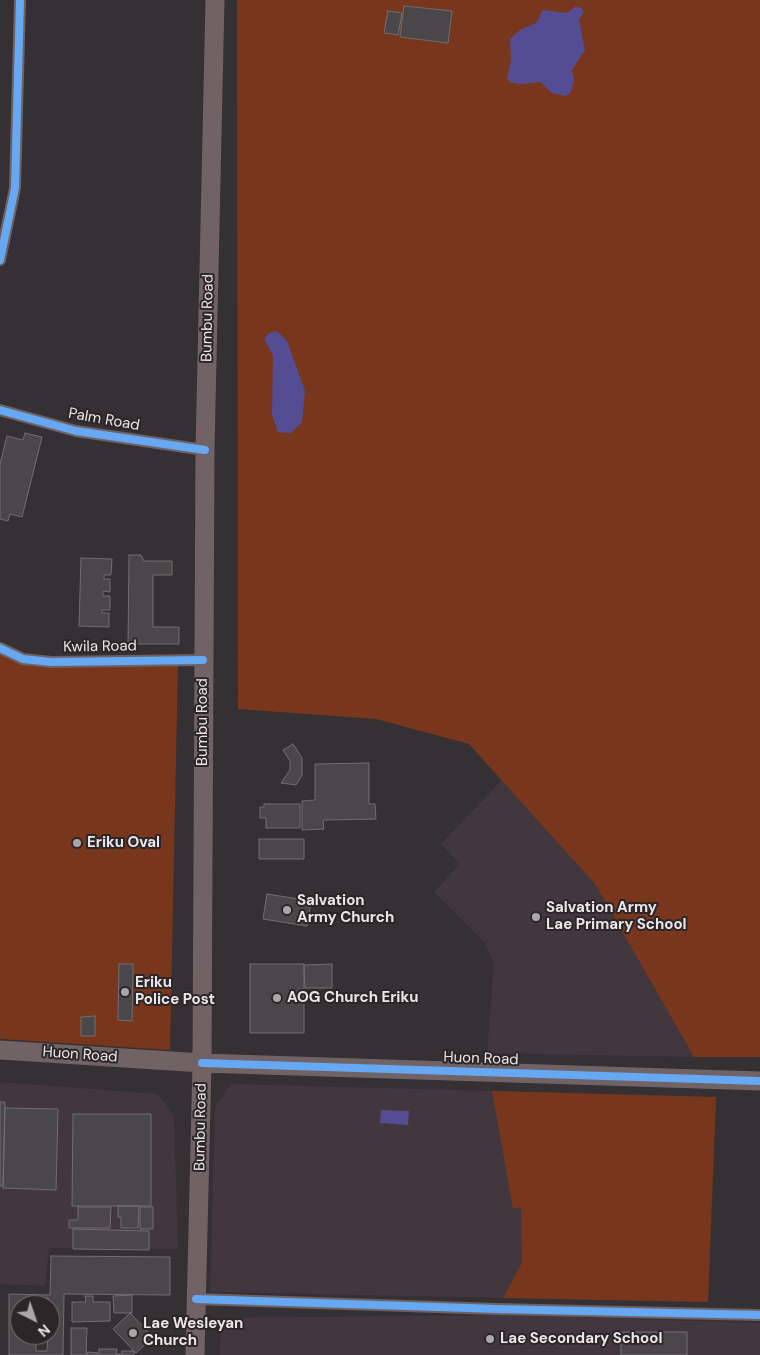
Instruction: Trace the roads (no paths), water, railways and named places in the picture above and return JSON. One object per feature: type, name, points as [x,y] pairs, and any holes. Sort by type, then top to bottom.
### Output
[{"type":"main road","name":"Bumbu Road","points":[[195,1355],[202,1063],[205,450],[215,0]]},
{"type":"main road","name":"Huon Road","points":[[0,1050],[202,1063],[760,1081]]},
{"type":"street","points":[[0,260],[15,188],[20,0]]},
{"type":"street","name":"Palm Road","points":[[0,410],[76,432],[205,450]]},
{"type":"street","name":"Kwila Road","points":[[0,648],[23,660],[50,662],[203,660]]},
{"type":"street","points":[[196,1299],[760,1315]]},
{"type":"place","name":"Eriku Oval","points":[[77,843]]},
{"type":"place","name":"Salvation Army Church","points":[[287,910]]},
{"type":"place","name":"Salvation Army Lae Primary School","points":[[536,917]]},
{"type":"place","name":"Eriku Police Post","points":[[125,992]]},
{"type":"place","name":"AOG Church Eriku","points":[[277,998]]},
{"type":"place","name":"Lae Wesleyan Church","points":[[133,1333]]},
{"type":"place","name":"Lae Secondary School","points":[[490,1339]]}]
